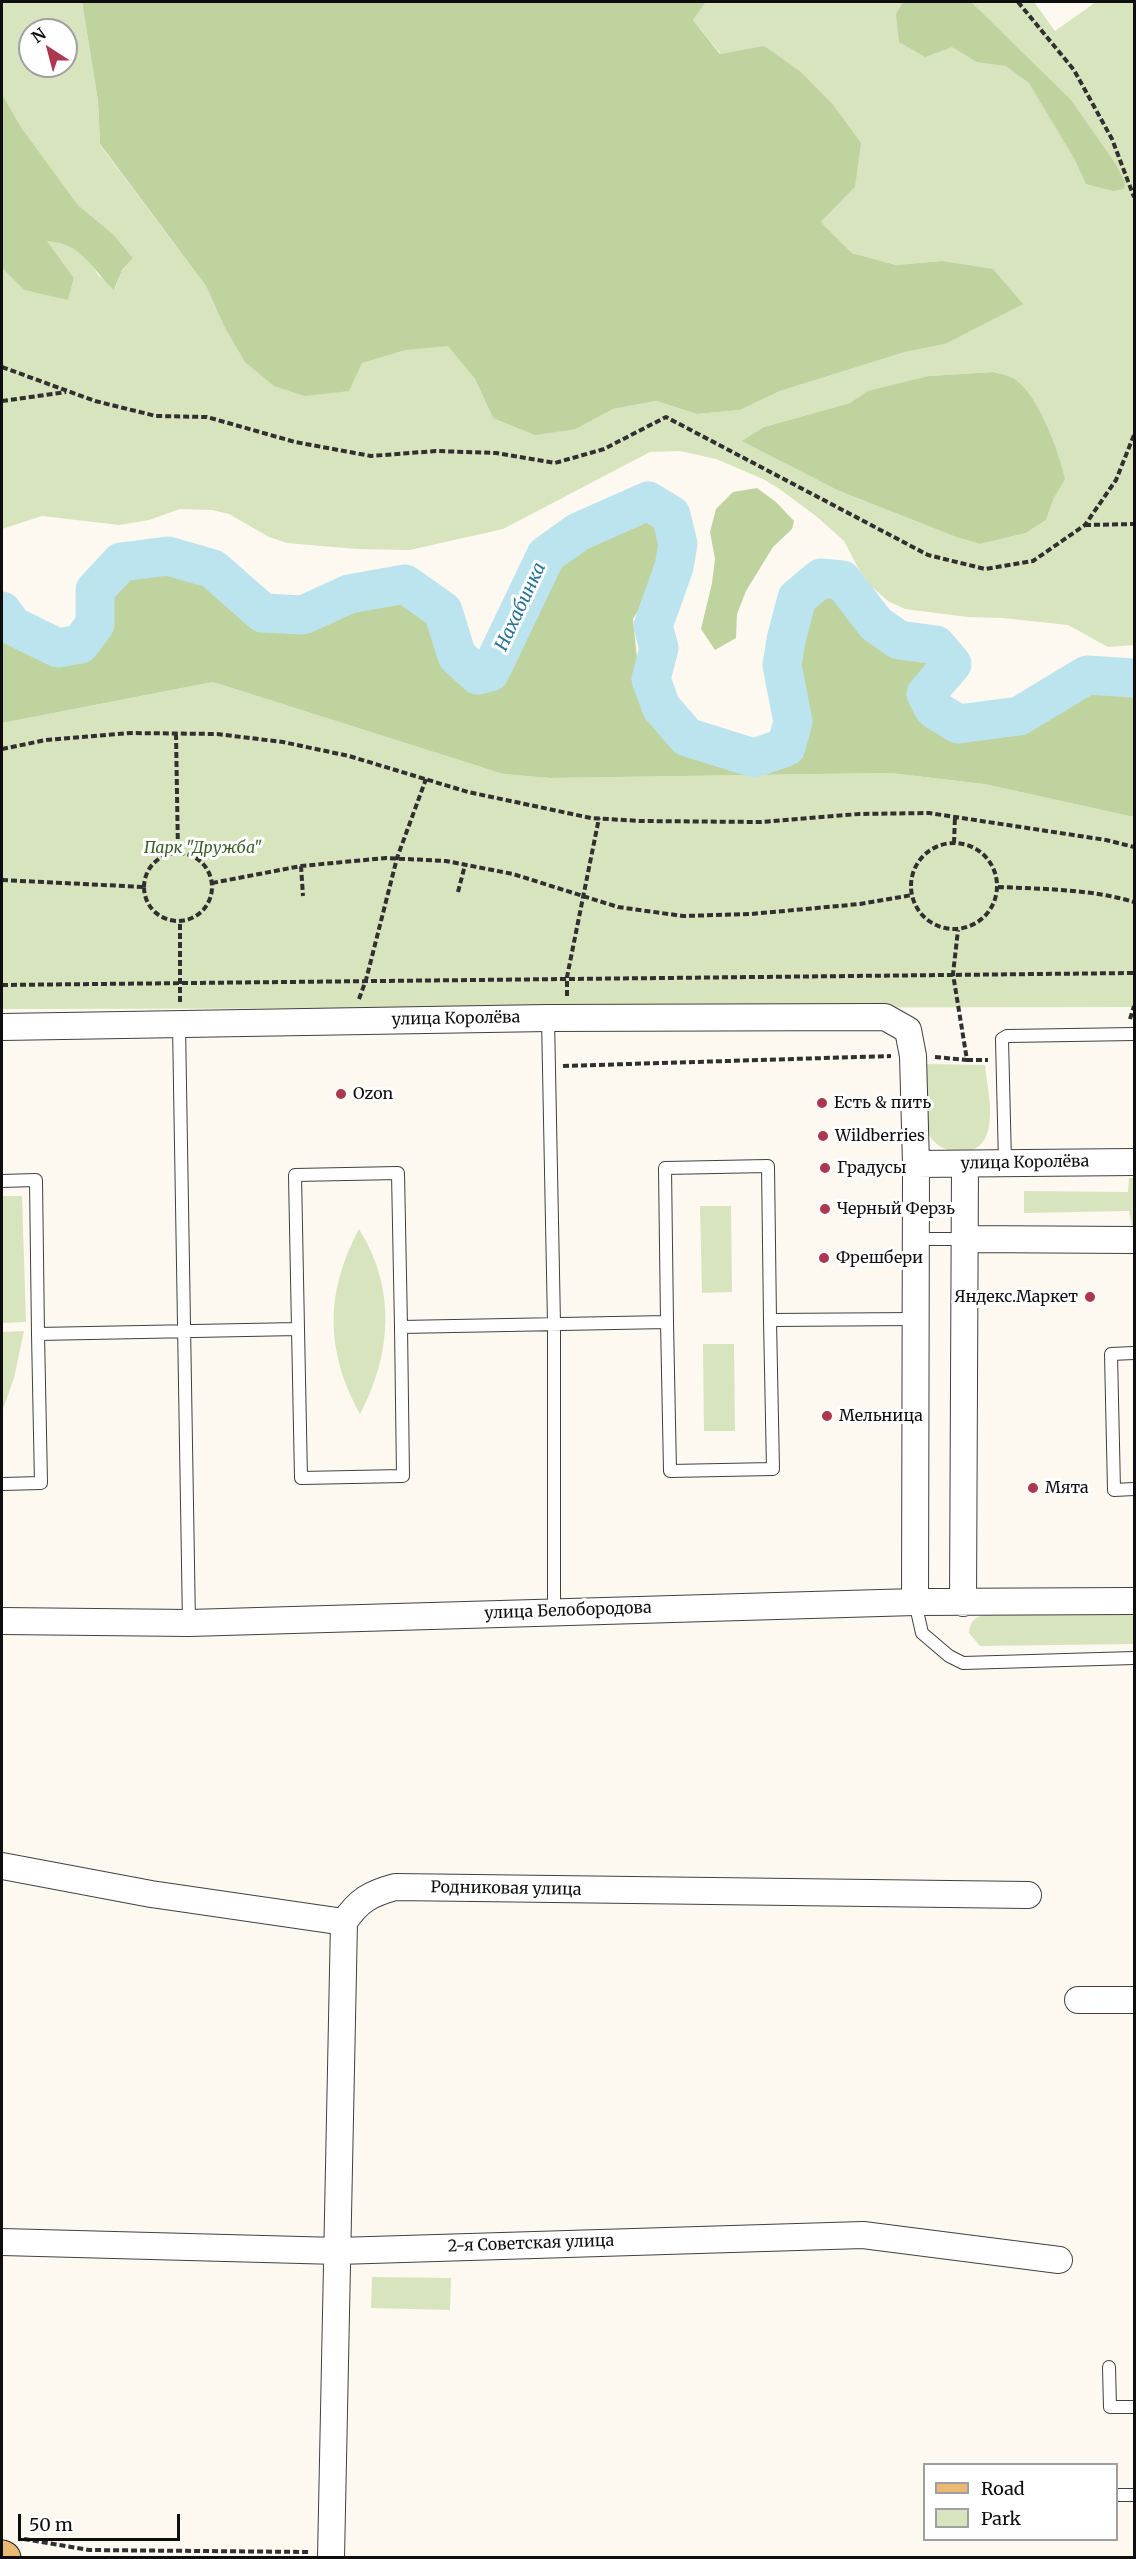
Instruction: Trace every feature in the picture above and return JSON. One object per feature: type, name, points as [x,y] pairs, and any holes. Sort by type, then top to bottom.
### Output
[{"type":"street","name":"улица Королёва","points":[[2,1027],[557,1018],[885,1017],[908,1030],[913,1056]]},
{"type":"street","points":[[913,1056],[916,1164],[915,1602]]},
{"type":"street","name":"улица Королёва","points":[[916,1164],[1134,1162]]},
{"type":"street","points":[[963,1603],[965,1164]]},
{"type":"street","points":[[964,1239],[1134,1240]]},
{"type":"street","name":"улица Белобородова","points":[[2,1621],[189,1623],[915,1602],[1134,1601]]},
{"type":"street","points":[[2,1866],[151,1894],[344,1922],[331,2555]]},
{"type":"street","name":"Родниковая улица","points":[[344,1922],[352,1910],[370,1894],[395,1887],[1028,1895]]},
{"type":"street","points":[[1078,2000],[1134,2000]]},
{"type":"street","name":"2-я Советская улица","points":[[2,2242],[338,2251],[864,2235],[1059,2260]]},
{"type":"lane","points":[[554,1611],[554,1324],[549,1067],[557,1018]]},
{"type":"lane","points":[[179,1025],[189,1623]]},
{"type":"lane","points":[[1005,1163],[1002,1039],[1007,1036],[1134,1034]]},
{"type":"lane","points":[[768,1166],[773,1469],[670,1471],[668,1322],[665,1168],[768,1166]]},
{"type":"lane","points":[[398,1173],[403,1476],[301,1478],[298,1329],[295,1175],[398,1173]]},
{"type":"lane","points":[[2,1181],[36,1180],[41,1483],[2,1484]]},
{"type":"lane","points":[[916,1239],[964,1239]]},
{"type":"lane","points":[[770,1320],[916,1319]]},
{"type":"lane","points":[[401,1327],[668,1322]]},
{"type":"lane","points":[[38,1334],[298,1329]]},
{"type":"lane","points":[[1134,1353],[1111,1354],[1114,1490],[1134,1489]]},
{"type":"lane","points":[[915,1602],[922,1633],[950,1656],[963,1663],[1134,1658]]},
{"type":"lane","points":[[1109,2367],[1110,2407],[1134,2407]]},
{"type":"lane","points":[[1118,2495],[1134,2495]]},
{"type":"path","points":[[1018,2],[1074,70],[1112,139],[1134,197]]},
{"type":"path","points":[[2,368],[95,401],[156,416],[207,417],[295,442],[371,456],[436,451],[496,453],[555,463],[604,449],[666,417],[928,555],[985,569],[1034,561],[1085,525],[1116,480],[1134,435]]},
{"type":"path","points":[[2,401],[68,391]]},
{"type":"path","points":[[1085,525],[1134,524]]},
{"type":"path","points":[[2,749],[46,740],[131,733],[217,734],[283,742],[349,756],[468,792],[599,818],[761,822],[859,814],[929,813],[1106,840],[1134,847]]},
{"type":"path","points":[[176,734],[178,853]]},
{"type":"path","points":[[351,1021],[366,980],[397,858],[426,779]]},
{"type":"path","points":[[954,843],[955,816]]},
{"type":"path","points":[[557,1018],[599,818]]},
{"type":"path","points":[[954,843],[976,848],[985,855],[997,876],[998,887],[993,905],[981,920],[958,930],[933,924],[916,907],[912,895],[914,870],[921,859],[935,848],[954,843]]},
{"type":"path","points":[[178,853],[197,859],[204,866],[212,884],[212,894],[208,905],[200,913],[180,922],[169,921],[159,916],[151,908],[144,887],[146,877],[158,860],[178,853]]},
{"type":"path","points":[[212,884],[300,866],[397,858],[446,861],[513,874],[618,907],[683,916],[751,914],[860,904],[912,895]]},
{"type":"path","points":[[458,892],[465,865]]},
{"type":"path","points":[[300,866],[303,896]]},
{"type":"path","points":[[2,880],[144,887]]},
{"type":"path","points":[[998,887],[1049,889],[1118,897],[1134,902]]},
{"type":"path","points":[[179,1025],[180,922]]},
{"type":"path","points":[[549,1067],[913,1056],[967,1060],[953,974],[958,930]]},
{"type":"path","points":[[2,985],[567,977],[1134,973]]},
{"type":"path","points":[[10,2551],[89,2550],[331,2555]]},
{"type":"green space","points":[[2,2],[82,2],[98,101],[100,145],[206,286],[223,324],[361,363],[406,350],[448,345],[475,379],[493,418],[576,429],[613,409],[656,401],[697,414],[740,410],[780,391],[905,352],[945,344],[941,261],[896,265],[852,253],[821,222],[855,187],[800,71],[764,47],[721,54],[693,20],[706,2],[1034,2],[1055,31],[1096,2],[1134,2],[1134,645],[1108,647],[1068,625],[968,617],[905,609],[888,601],[865,581],[844,541],[816,516],[778,488],[716,459],[680,451],[650,452],[503,529],[410,550],[357,549],[287,543],[269,537],[229,514],[212,510],[180,509],[149,520],[119,525],[42,516],[2,529],[2,268],[24,290],[68,299],[74,278],[46,240],[69,244],[87,258],[99,276],[115,289],[122,270],[133,258],[113,234],[78,205],[21,127],[2,94]],"holes":[[[993,372],[1014,378],[1024,388],[1040,411],[1058,454],[1064,479],[1046,520],[1026,533],[980,544],[956,537],[837,490],[743,441],[764,427],[850,403],[929,376]]]},
{"type":"green space","points":[[82,2],[706,2],[693,20],[720,54],[764,46],[800,71],[834,106],[861,143],[855,187],[821,222],[852,253],[896,265],[941,261],[993,269],[1023,304],[945,344],[905,352],[780,391],[740,410],[697,414],[656,401],[613,409],[576,429],[535,435],[493,418],[475,379],[448,346],[406,350],[362,363],[349,391],[305,396],[274,386],[245,362],[223,324],[206,286],[100,144],[98,101]]},
{"type":"green space","points":[[903,2],[971,2],[1071,100],[1115,163],[1125,182],[1124,189],[1113,191],[1086,184],[1074,158],[1029,83],[1006,66],[977,62],[952,47],[925,57],[899,42],[896,14]]},
{"type":"green space","points":[[2,94],[21,127],[78,205],[113,234],[133,258],[122,270],[114,290],[78,252],[59,243],[47,241],[74,278],[68,300],[24,290],[2,268]]},
{"type":"green space","points":[[993,372],[1014,378],[1033,398],[1053,440],[1065,479],[1054,498],[1046,520],[1026,533],[980,544],[956,537],[837,490],[742,441],[764,427],[850,403],[868,391],[929,376]]},
{"type":"green space","points":[[757,488],[776,502],[794,521],[792,529],[773,547],[746,591],[737,614],[736,638],[715,650],[701,629],[715,559],[710,532],[716,509],[733,492]]},
{"type":"green space","points":[[642,514],[665,525],[664,550],[646,598],[633,619],[638,668],[646,692],[708,750],[792,750],[805,729],[803,705],[788,657],[799,608],[813,588],[838,590],[855,607],[884,647],[911,647],[935,659],[924,694],[928,709],[938,727],[963,733],[1014,726],[1033,712],[1082,693],[1108,689],[1134,698],[1134,817],[984,784],[890,773],[550,778],[503,774],[213,682],[2,723],[2,627],[16,642],[34,651],[74,658],[92,642],[104,620],[107,595],[126,577],[150,566],[175,568],[219,589],[259,618],[283,624],[308,623],[333,616],[354,601],[378,595],[403,598],[425,612],[437,633],[472,677],[496,678],[525,639],[553,562],[573,546],[596,534],[620,528]]},
{"type":"green space","name":"Парк \"Дружба\"","points":[[213,682],[503,774],[550,778],[890,773],[984,784],[1134,817],[1134,1007],[2,1009],[2,723]]},
{"type":"green space","points":[[927,1064],[985,1065],[990,1108],[989,1126],[982,1143],[975,1149],[956,1152],[938,1145],[931,1138],[925,1115]]},
{"type":"green space","points":[[1129,1178],[1134,1178],[1134,1226],[1132,1226],[1129,1211],[1024,1213],[1024,1191],[1128,1192]]},
{"type":"green space","points":[[2,1196],[22,1196],[26,1322],[2,1323]]},
{"type":"green space","points":[[700,1206],[731,1206],[732,1292],[702,1293]]},
{"type":"green space","points":[[359,1229],[371,1251],[379,1274],[384,1297],[385,1321],[384,1344],[379,1368],[360,1414],[340,1367],[335,1344],[334,1321],[335,1299],[340,1276]]},
{"type":"green space","points":[[24,1331],[14,1378],[2,1412],[2,1332]]},
{"type":"green space","points":[[703,1344],[734,1344],[735,1431],[704,1431]]},
{"type":"green space","points":[[1134,1613],[1134,1644],[980,1646],[969,1633],[973,1621],[986,1614]]},
{"type":"green space","points":[[372,2277],[451,2278],[450,2310],[371,2308]]},
{"type":"waterway","name":"Нахабинка","points":[[2,611],[13,626],[58,648],[80,644],[95,624],[95,590],[121,562],[168,556],[213,569],[263,613],[303,615],[349,594],[405,584],[443,611],[457,656],[478,675],[490,672],[546,555],[578,532],[648,501],[671,515],[678,544],[674,567],[653,626],[659,648],[651,679],[661,707],[687,737],[754,758],[786,747],[793,722],[782,665],[786,640],[797,598],[821,578],[842,580],[876,624],[899,640],[936,645],[952,664],[926,694],[934,709],[958,724],[1019,716],[1087,675],[1134,678]]},
{"type":"place","name":"Ozon","points":[[341,1094]]},
{"type":"place","name":"Есть & пить","points":[[822,1103]]},
{"type":"place","name":"Wildberries","points":[[823,1136]]},
{"type":"place","name":"Градусы","points":[[825,1168]]},
{"type":"place","name":"Черный Ферзь","points":[[825,1209]]},
{"type":"place","name":"Фрешбери","points":[[824,1258]]},
{"type":"place","name":"Яндекс.Маркет","points":[[1090,1297]]},
{"type":"place","name":"Мельница","points":[[827,1416]]},
{"type":"place","name":"Мята","points":[[1033,1488]]}]
